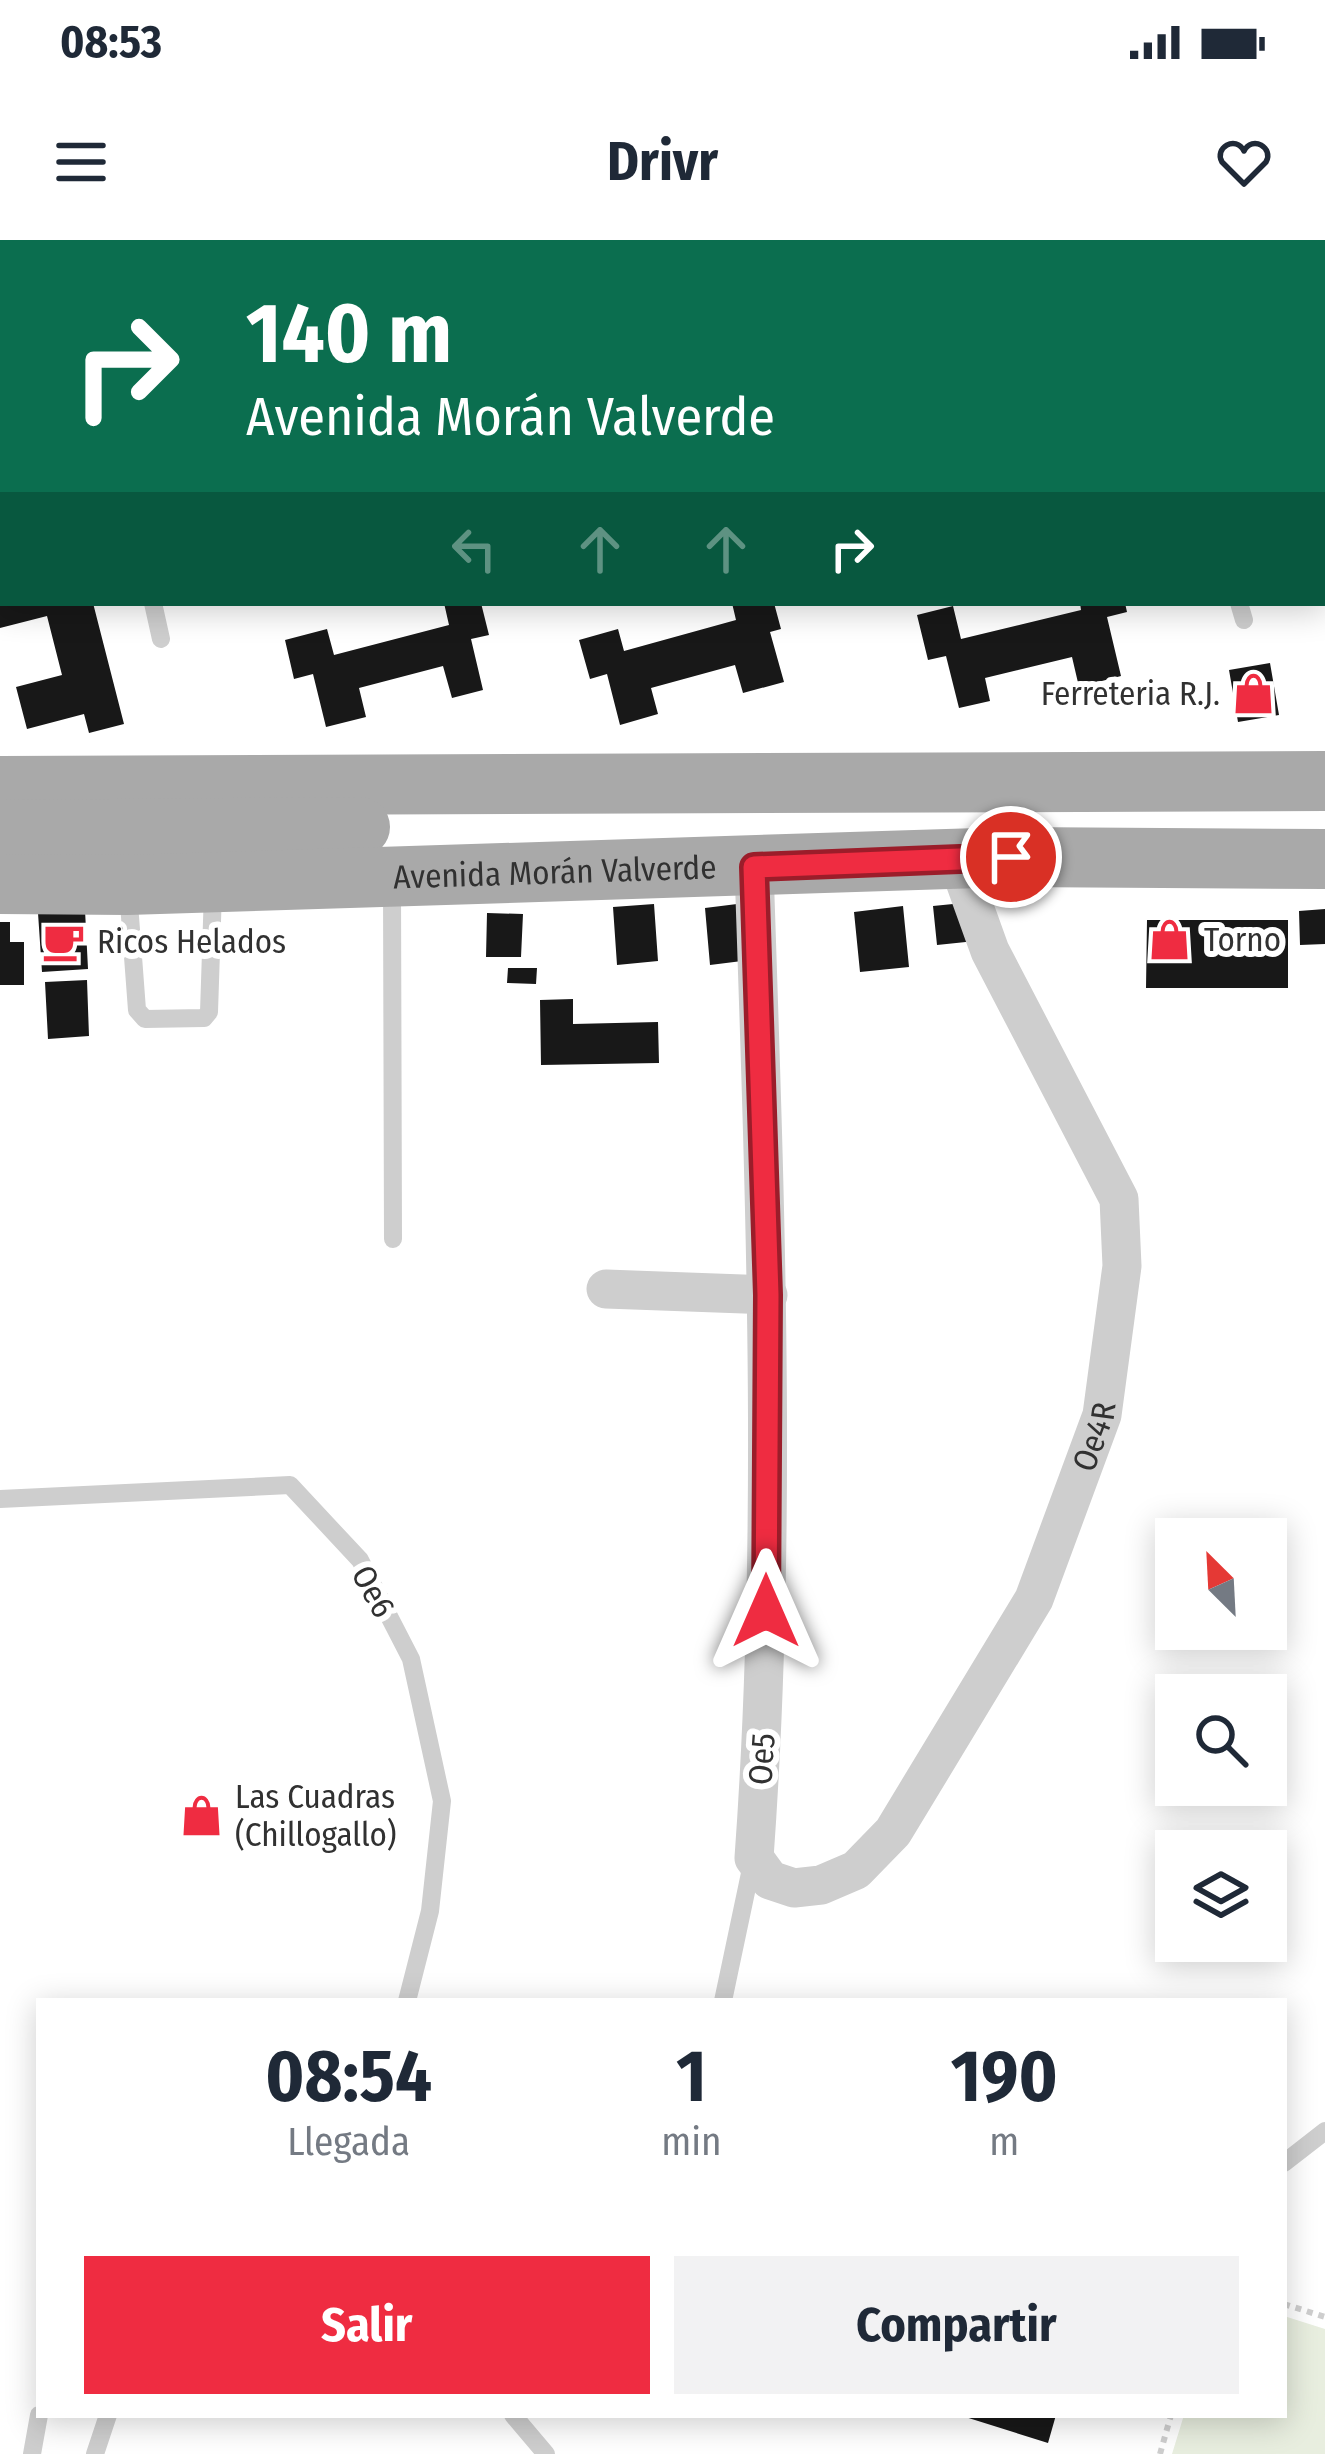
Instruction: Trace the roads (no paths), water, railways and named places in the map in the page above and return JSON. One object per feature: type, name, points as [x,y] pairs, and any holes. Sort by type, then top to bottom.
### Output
[{"type":"main road","points":[[0,786],[1325,781]]},
{"type":"main road","points":[[0,830],[850,823],[968,852]]},
{"type":"main road","name":"Avenida Morán Valverde","points":[[0,884],[128,885],[754,867],[968,852],[1325,859]]},
{"type":"street","name":"Oe4R","points":[[754,1858],[770,1880],[794,1888],[821,1885],[856,1870],[893,1832],[1034,1599],[1102,1415],[1122,1266],[1119,1199],[991,951],[968,852]]},
{"type":"street","name":"Oe5","points":[[754,867],[768,1295],[765,1702],[754,1858]]},
{"type":"street","points":[[606,1289],[768,1295]]},
{"type":"lane","points":[[154,606],[160,639]]},
{"type":"lane","points":[[393,875],[393,1239]]},
{"type":"lane","points":[[128,885],[137,1010],[145,1019],[204,1018],[212,1005],[212,882]]},
{"type":"lane","name":"Oe6","points":[[0,1499],[290,1485],[360,1560],[411,1660],[442,1801],[430,1911],[408,1998]]},
{"type":"lane","points":[[724,1998],[754,1858]]},
{"type":"lane","points":[[1287,2161],[1325,2131]]},
{"type":"lane","points":[[32,2454],[38,2418]]},
{"type":"lane","points":[[95,2454],[107,2418]]},
{"type":"lane","points":[[516,2418],[546,2454]]},
{"type":"place","name":"Ferreteria R.J.","points":[[1254,693]]},
{"type":"place","name":"Torno","points":[[1170,939]]},
{"type":"place","name":"Ricos Helados","points":[[63,941]]},
{"type":"place","name":"Las Cuadras (Chillogallo)","points":[[201,1815]]}]
